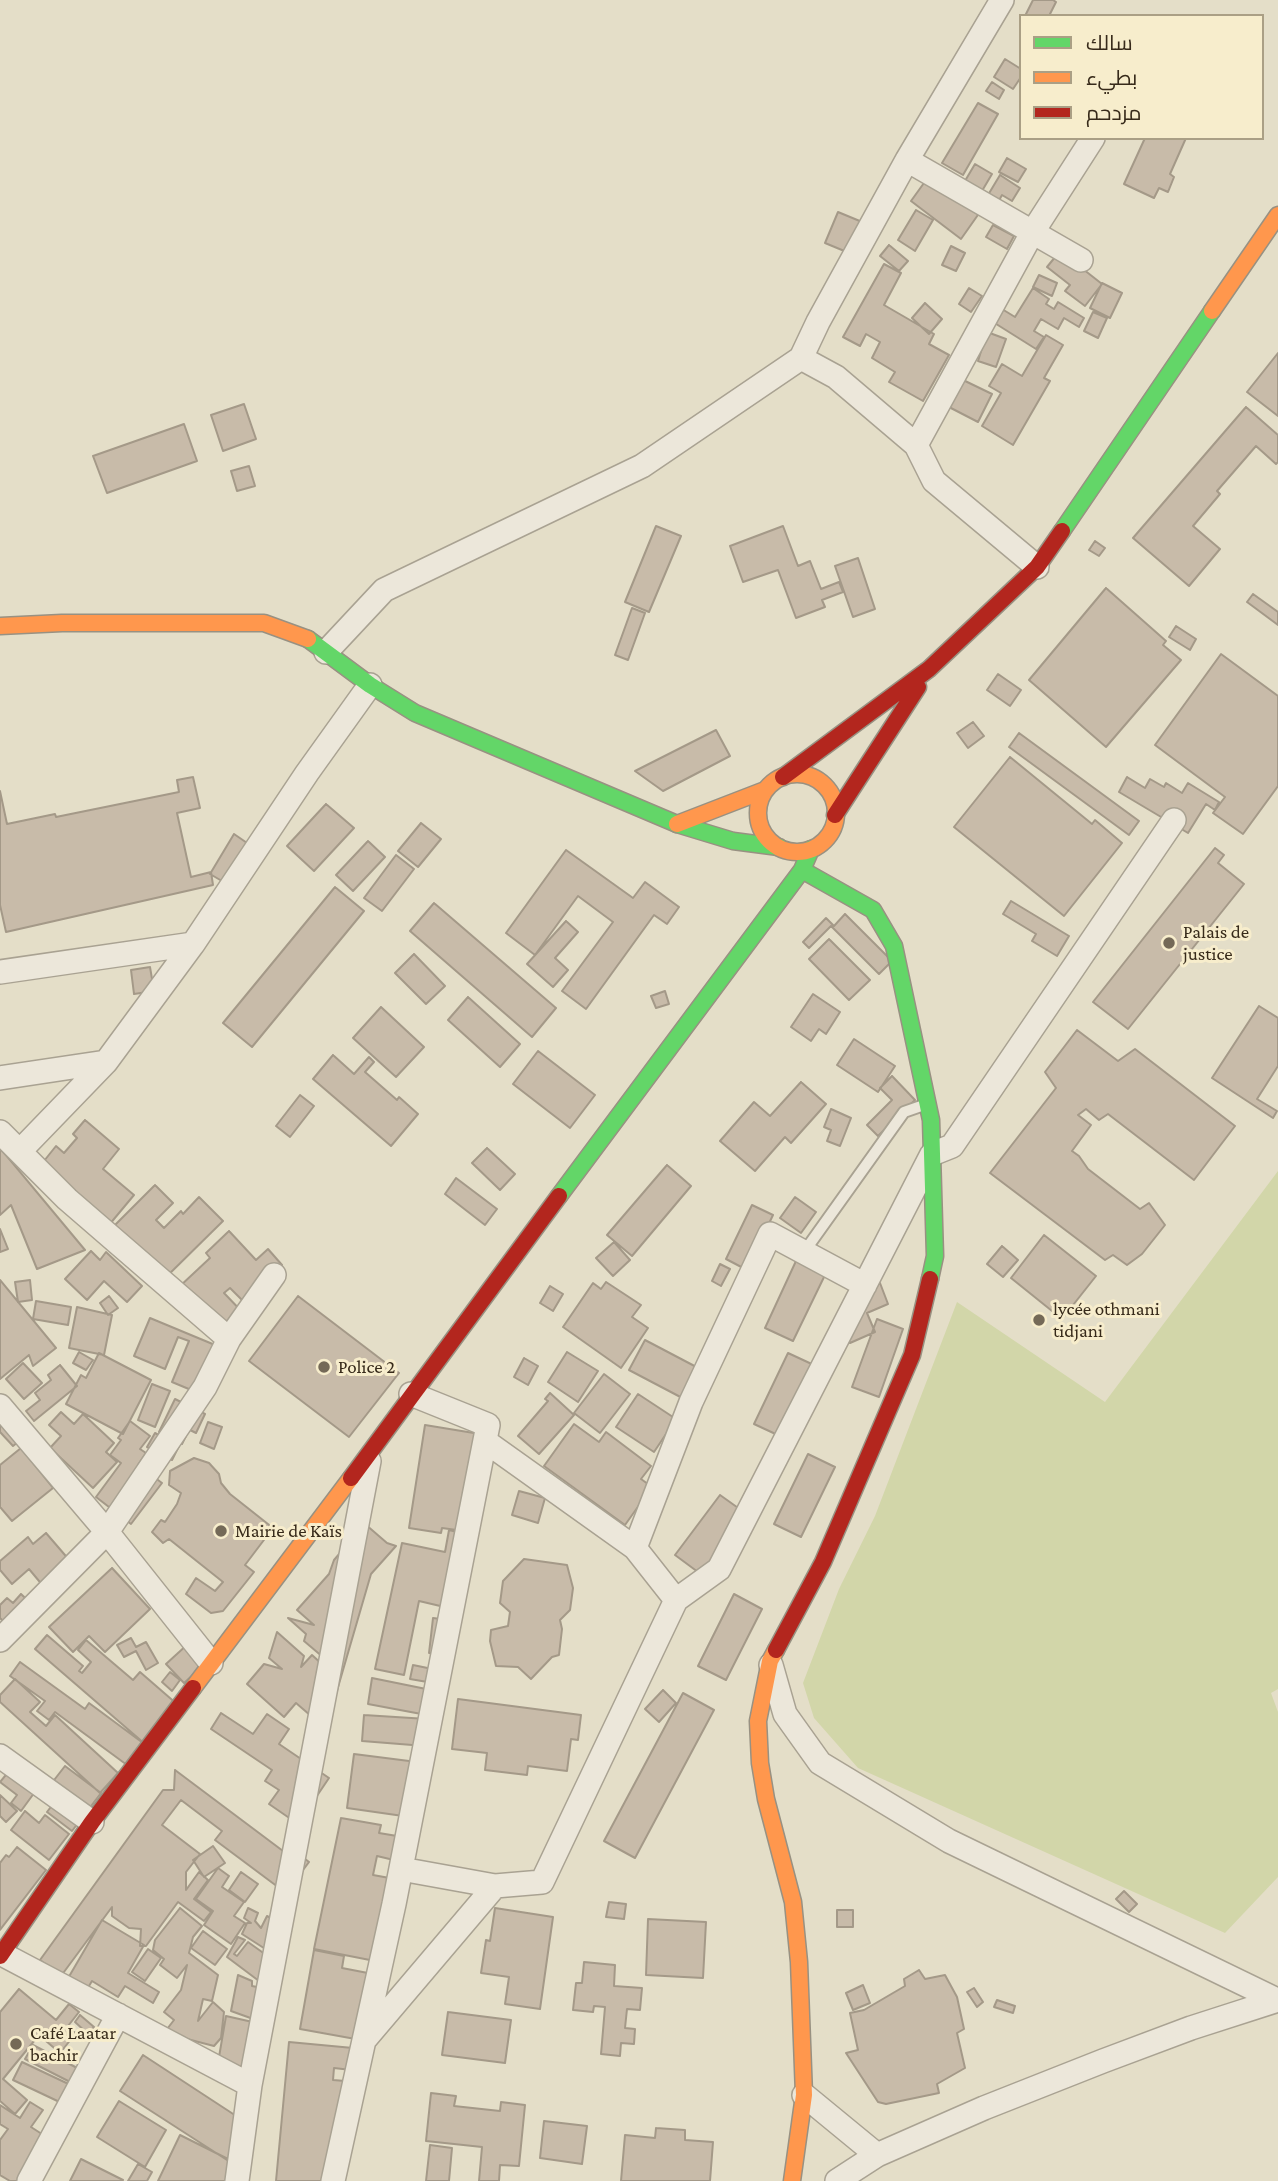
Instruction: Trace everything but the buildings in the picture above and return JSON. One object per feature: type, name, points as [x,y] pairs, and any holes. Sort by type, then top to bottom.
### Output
[{"type":"main road","points":[[677,824],[765,790],[929,669],[1037,567],[1278,215]]},
{"type":"main road","points":[[0,626],[62,623],[264,624],[309,639],[370,685],[415,713],[677,824],[733,841],[800,852],[811,849],[828,836],[835,816],[929,669]]},
{"type":"main road","points":[[783,777],[804,775],[824,785],[835,804],[835,816]]},
{"type":"main road","points":[[765,790],[760,800],[759,822],[770,841],[779,848]]},
{"type":"main road","points":[[1,1954],[92,1822],[802,870],[811,849]]},
{"type":"main road","points":[[792,2181],[804,2095],[799,1962],[793,1902],[766,1799],[760,1763],[758,1721],[770,1661],[824,1562],[912,1355],[935,1256],[928,1104],[894,946],[873,910],[802,870]]},
{"type":"street","points":[[326,652],[384,590],[642,466],[801,358],[907,160],[1002,0]]},
{"type":"street","points":[[916,445],[1032,233],[1092,140]]},
{"type":"street","points":[[907,160],[1081,260]]},
{"type":"street","points":[[801,358],[836,377],[916,445],[934,481],[1037,567]]},
{"type":"street","points":[[20,1151],[106,1062],[193,944],[307,773],[370,685]]},
{"type":"street","points":[[401,1869],[495,1886],[542,1882],[676,1600],[719,1569],[932,1154],[952,1146],[1174,820]]},
{"type":"street","points":[[0,972],[193,944]]},
{"type":"street","points":[[0,1078],[106,1062]]},
{"type":"street","points":[[0,1132],[67,1199],[229,1339]]},
{"type":"street","points":[[635,1548],[691,1402],[770,1234],[865,1285]]},
{"type":"street","points":[[0,1640],[107,1532],[205,1387],[229,1339],[274,1275]]},
{"type":"street","points":[[333,2181],[401,1869],[488,1425],[411,1394]]},
{"type":"street","points":[[0,1406],[107,1532],[211,1663]]},
{"type":"street","points":[[485,1441],[635,1548],[676,1600]]},
{"type":"street","points":[[237,2181],[250,2085],[371,1451]]},
{"type":"street","points":[[770,1661],[785,1714],[820,1763],[948,1841],[1278,2000]]},
{"type":"street","points":[[0,1756],[92,1822]]},
{"type":"street","points":[[364,2040],[495,1886]]},
{"type":"street","points":[[1,1954],[250,2085]]},
{"type":"street","points":[[838,2181],[877,2155],[984,2109],[1191,2028],[1278,2000]]},
{"type":"street","points":[[29,2181],[118,2015]]},
{"type":"street","points":[[804,2095],[877,2155]]},
{"type":"lane","points":[[804,1252],[904,1112],[928,1104]]},
{"type":"green space","points":[[1278,1171],[1278,1689],[1271,1693],[1278,1712],[1278,1877],[1225,1933],[858,1768],[814,1718],[803,1683],[839,1589],[875,1516],[957,1302],[1105,1402]]},
{"type":"traffic: fast","points":[[1062,531],[1212,311]]},
{"type":"traffic: fast","points":[[308,639],[370,685],[415,713],[677,824],[733,841],[779,847]]},
{"type":"traffic: fast","points":[[559,1196],[802,870],[811,849]]},
{"type":"traffic: fast","points":[[802,870],[873,910],[894,946],[931,1120],[935,1256],[930,1279]]},
{"type":"traffic: slow","points":[[1212,311],[1278,215]]},
{"type":"traffic: slow","points":[[0,626],[62,623],[264,623],[308,639]]},
{"type":"traffic: slow","points":[[797,774],[812,777],[829,791],[836,813],[833,828],[819,845],[797,852],[782,849],[765,835],[758,813],[761,798],[775,781],[797,774]]},
{"type":"traffic: slow","points":[[677,824],[765,790]]},
{"type":"traffic: slow","points":[[193,1688],[351,1478]]},
{"type":"traffic: slow","points":[[776,1650],[770,1661],[758,1721],[760,1763],[766,1799],[793,1902],[799,1962],[804,2095],[792,2181]]},
{"type":"traffic: jam","points":[[783,777],[929,669],[1037,567],[1062,531]]},
{"type":"traffic: jam","points":[[835,815],[918,687]]},
{"type":"traffic: jam","points":[[351,1478],[559,1196]]},
{"type":"traffic: jam","points":[[776,1650],[823,1562],[912,1355],[930,1279]]},
{"type":"traffic: jam","points":[[0,1956],[92,1822],[193,1688]]},
{"type":"place","name":"Palais de justice","points":[[1169,943]]},
{"type":"place","name":"lycée othmani tidjani","points":[[1039,1320]]},
{"type":"place","name":"Police 2","points":[[324,1367]]},
{"type":"place","name":"Mairie de Kaïs","points":[[221,1531]]},
{"type":"place","name":"Café Laatar bachir","points":[[16,2044]]}]
